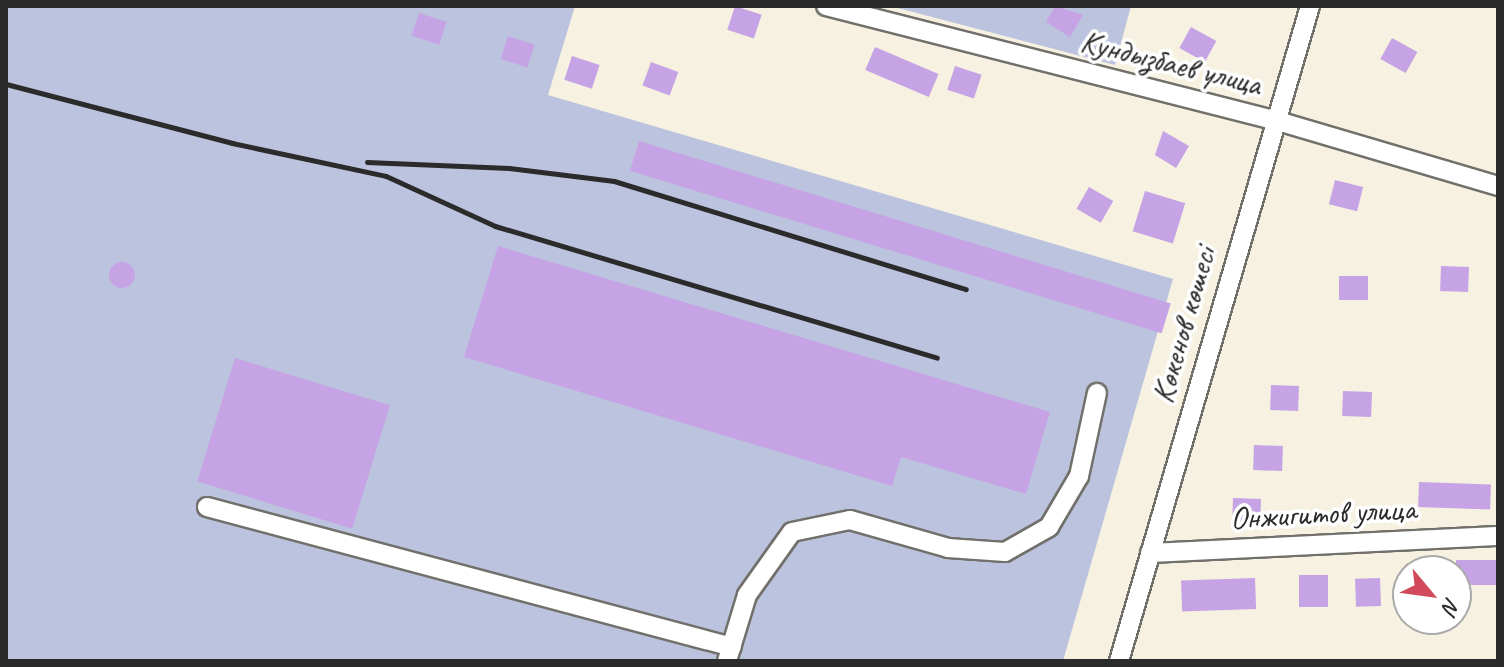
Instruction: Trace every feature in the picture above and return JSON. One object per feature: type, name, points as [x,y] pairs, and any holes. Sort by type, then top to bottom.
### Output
[{"type":"street","name":"Кундызбаев улица","points":[[826,6],[1274,120],[1498,186]]},
{"type":"street","name":"Көкенов көшесі","points":[[1119,661],[1274,120],[1310,6]]},
{"type":"street","points":[[207,507],[730,654],[747,595],[792,532],[850,520],[948,548],[1005,552],[1049,527],[1079,476],[1097,393]]},
{"type":"street","name":"Онжигитов улица","points":[[1150,553],[1498,536]]},
{"type":"shaded area","points":[[6,6],[575,6],[548,95],[1173,279],[1063,661],[6,661]]},
{"type":"shaded area","points":[[890,6],[1131,6],[1115,65]]},
{"type":"building","points":[[735,6],[762,15],[754,38],[727,30]]},
{"type":"building","points":[[1055,6],[1083,15],[1070,37],[1046,22]]},
{"type":"building","points":[[419,13],[447,22],[439,45],[412,36]]},
{"type":"building","points":[[1191,27],[1216,41],[1205,62],[1179,48]]},
{"type":"building","points":[[508,36],[535,45],[527,67],[501,59]]},
{"type":"building","points":[[1392,38],[1417,52],[1406,73],[1380,59]]},
{"type":"building","points":[[875,47],[939,74],[929,97],[865,70]]},
{"type":"building","points":[[572,56],[600,65],[592,89],[564,80]]},
{"type":"building","points":[[651,62],[678,72],[670,95],[642,85]]},
{"type":"building","points":[[955,66],[982,75],[974,98],[947,90]]},
{"type":"building","points":[[1163,131],[1189,146],[1176,168],[1155,155]]},
{"type":"building","points":[[639,141],[1171,304],[1162,333],[630,171]]},
{"type":"building","points":[[1335,180],[1363,187],[1357,211],[1329,204]]},
{"type":"building","points":[[1089,187],[1113,201],[1101,223],[1076,209]]},
{"type":"building","points":[[1145,191],[1185,203],[1173,243],[1133,231]]},
{"type":"building","points":[[498,246],[1050,412],[1026,494],[901,457],[892,486],[464,357]]},
{"type":"building","points":[[122,262],[131,266],[135,275],[131,284],[122,288],[113,284],[109,275],[113,266]]},
{"type":"building","points":[[1441,266],[1469,267],[1468,292],[1440,291]]},
{"type":"building","points":[[1339,276],[1368,276],[1368,300],[1339,300]]},
{"type":"building","points":[[235,358],[390,405],[352,529],[197,481]]},
{"type":"building","points":[[1271,385],[1299,386],[1298,411],[1270,410]]},
{"type":"building","points":[[1343,391],[1372,392],[1371,417],[1342,416]]},
{"type":"building","points":[[1254,445],[1283,446],[1282,471],[1253,470]]},
{"type":"building","points":[[1419,482],[1491,485],[1490,509],[1418,507]]},
{"type":"building","points":[[1233,498],[1261,499],[1260,523],[1232,522]]},
{"type":"building","points":[[1472,560],[1498,560],[1498,585],[1472,585]]},
{"type":"building","points":[[1299,575],[1328,575],[1328,607],[1299,607]]},
{"type":"building","points":[[1255,578],[1256,609],[1182,612],[1181,581]]},
{"type":"building","points":[[1380,578],[1381,606],[1356,607],[1355,579]]},
{"type":"railway","points":[[6,84],[232,143],[386,176],[495,226],[937,358]]},
{"type":"railway","points":[[367,162],[509,168],[614,181],[966,289]]}]
